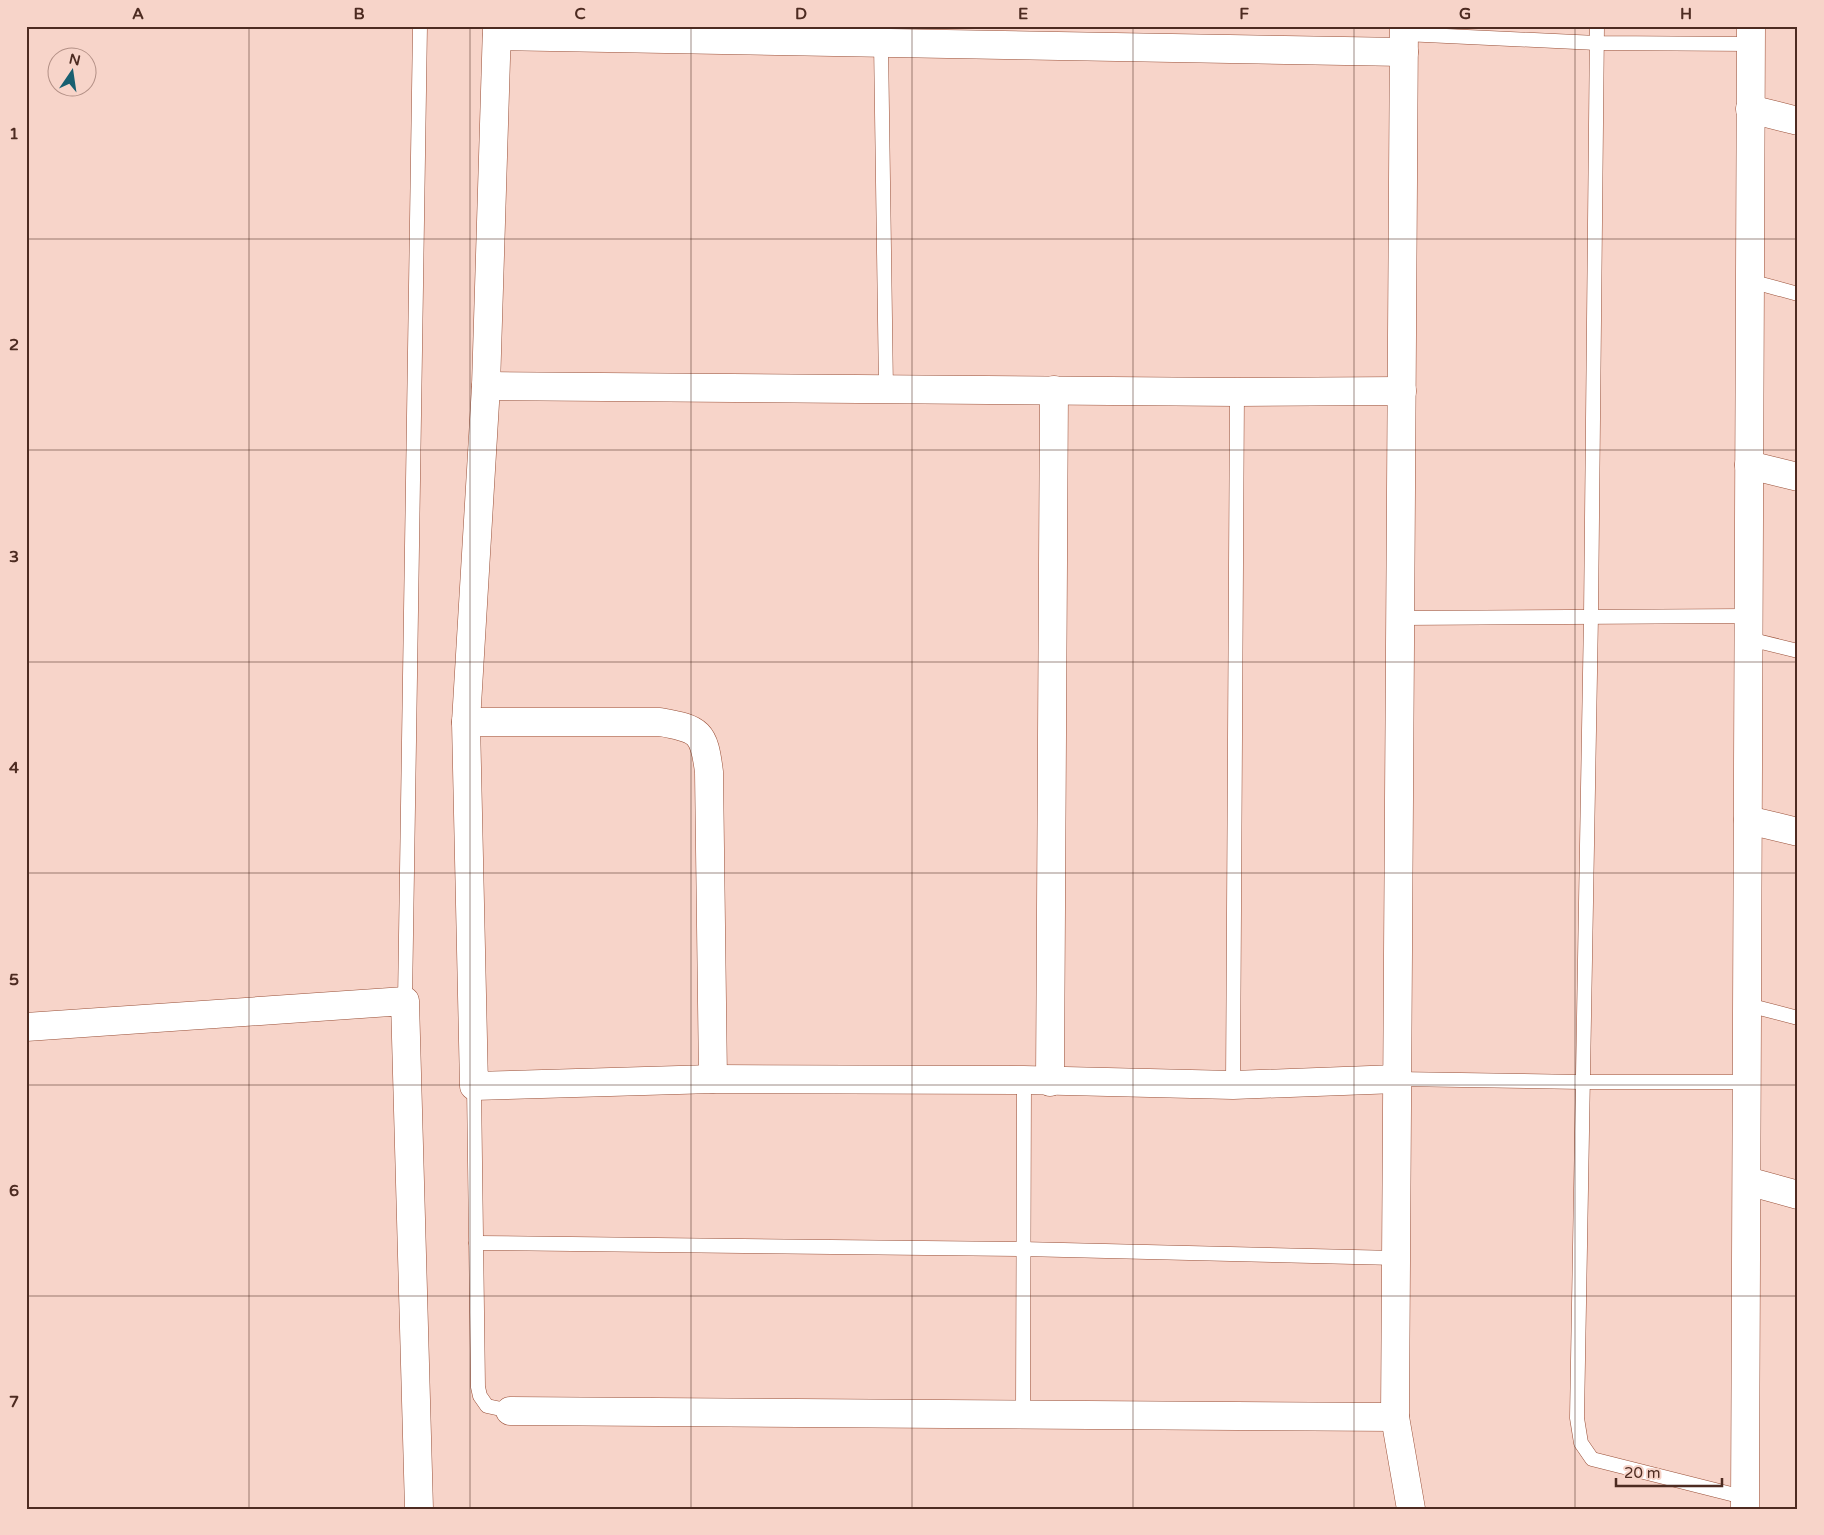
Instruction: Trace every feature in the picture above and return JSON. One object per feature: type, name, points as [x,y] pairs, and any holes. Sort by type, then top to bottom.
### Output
[{"type":"street","points":[[1397,1079],[1233,1085],[1037,1081],[713,1079],[474,1086],[466,722],[486,386],[497,31],[842,34],[881,43],[1404,37],[1395,1417],[1411,1509]]},
{"type":"street","points":[[1746,1503],[1751,35]]},
{"type":"street","points":[[1750,109],[1798,121]]},
{"type":"street","points":[[486,386],[1237,392],[1402,391]]},
{"type":"street","points":[[1037,1081],[1054,390]]},
{"type":"street","points":[[1749,465],[1798,477]]},
{"type":"street","points":[[466,722],[660,722],[690,727],[705,745],[708,772],[713,1079]]},
{"type":"street","points":[[1748,820],[1798,832]]},
{"type":"street","points":[[26,1027],[405,1001],[419,1509]]},
{"type":"street","points":[[1747,1182],[1798,1194]]},
{"type":"street","points":[[510,1411],[1395,1417]]},
{"type":"lane","points":[[405,1001],[420,26]]},
{"type":"lane","points":[[1597,26],[1592,616],[1582,1082],[1578,1418],[1581,1444],[1592,1459],[1746,1503]]},
{"type":"lane","points":[[1404,37],[1597,43],[1751,35]]},
{"type":"lane","points":[[881,43],[886,389]]},
{"type":"lane","points":[[1750,281],[1798,294]]},
{"type":"lane","points":[[1233,1085],[1237,392]]},
{"type":"lane","points":[[1400,618],[1592,616],[1749,628],[1798,652]]},
{"type":"lane","points":[[1748,1006],[1798,1018]]},
{"type":"lane","points":[[1397,1079],[1748,1082]]},
{"type":"lane","points":[[1023,1414],[1022,1249],[1037,1081]]},
{"type":"lane","points":[[474,1086],[478,1387],[480,1396],[487,1406],[510,1411]]},
{"type":"lane","points":[[476,1243],[1022,1249],[1396,1258]]}]
